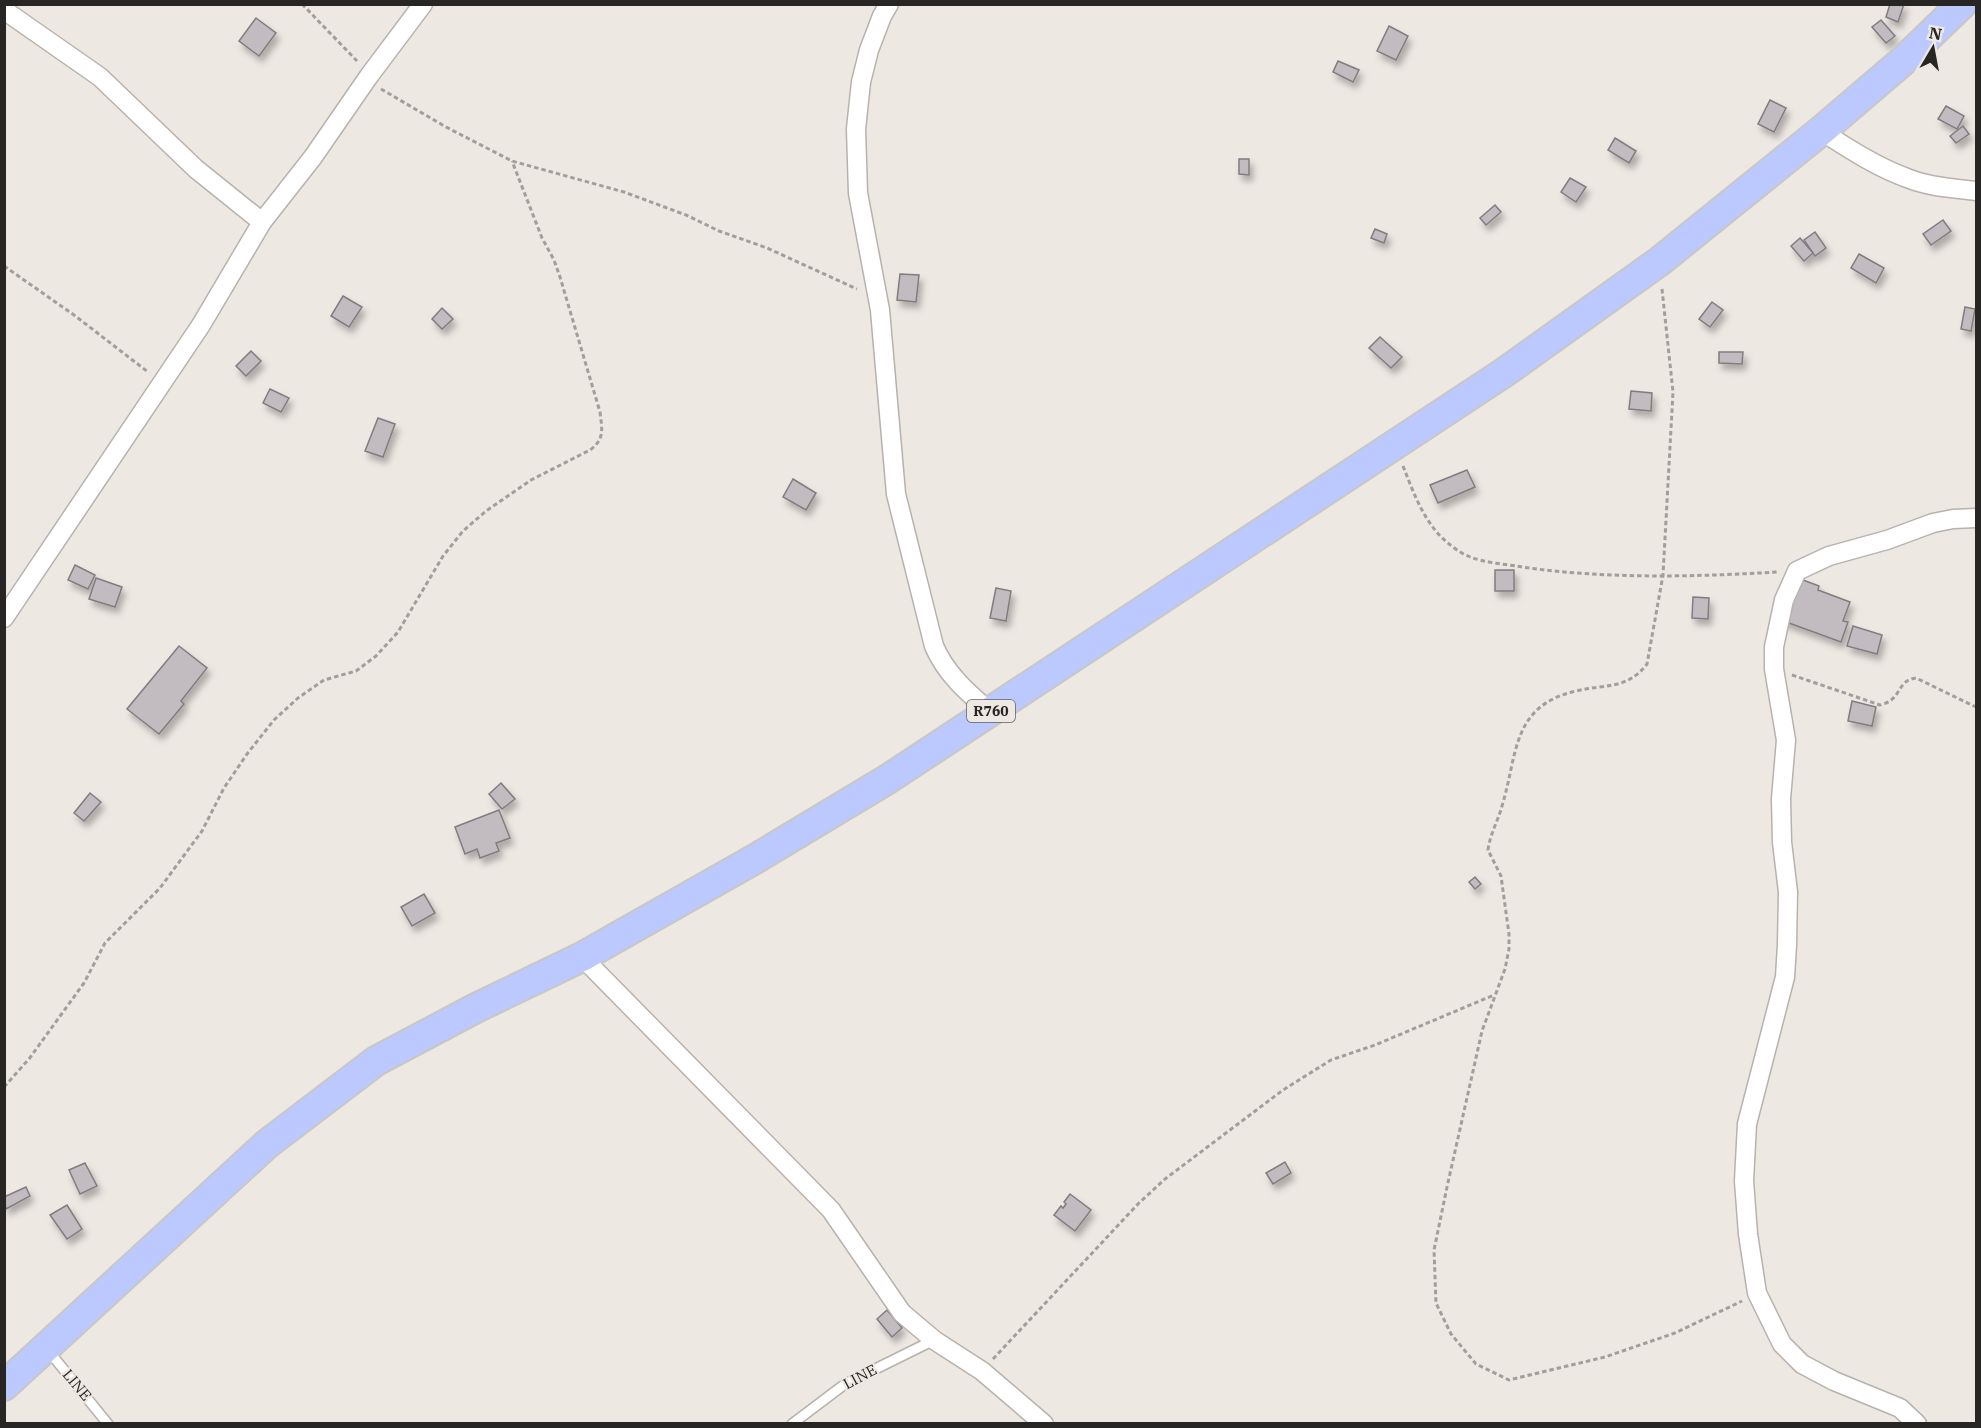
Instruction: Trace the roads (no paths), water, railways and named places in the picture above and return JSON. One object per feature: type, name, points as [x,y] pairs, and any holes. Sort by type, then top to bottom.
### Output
[{"type":"main road","name":"R760","points":[[4,1386],[267,1144],[376,1061],[476,1008],[582,957],[755,859],[888,779],[1505,372],[1659,261],[1821,131],[1904,60],[1962,4]]},
{"type":"street","points":[[4,618],[201,325],[262,222],[423,4]]},
{"type":"street","points":[[889,4],[869,50],[861,82],[856,129],[858,193],[878,298],[896,494],[928,629],[941,663],[990,712]]},
{"type":"street","points":[[4,10],[100,77],[196,169],[262,222]]},
{"type":"street","points":[[1821,131],[1867,160],[1907,179],[1940,187],[1977,191]]},
{"type":"street","points":[[1917,1424],[1900,1408],[1834,1381],[1802,1364],[1782,1344],[1758,1293],[1748,1234],[1744,1180],[1747,1124],[1785,977],[1788,945],[1788,892],[1782,842],[1781,799],[1786,740],[1774,669],[1774,647],[1777,623],[1797,571],[1829,556],[1887,540],[1933,523],[1953,519],[1977,519]]},
{"type":"street","points":[[582,957],[831,1210],[902,1313],[934,1340],[982,1371],[1044,1424]]},
{"type":"lane","name":"LINE","points":[[792,1424],[844,1384],[934,1340]]},
{"type":"lane","name":"LINE","points":[[45,1347],[108,1424]]}]
